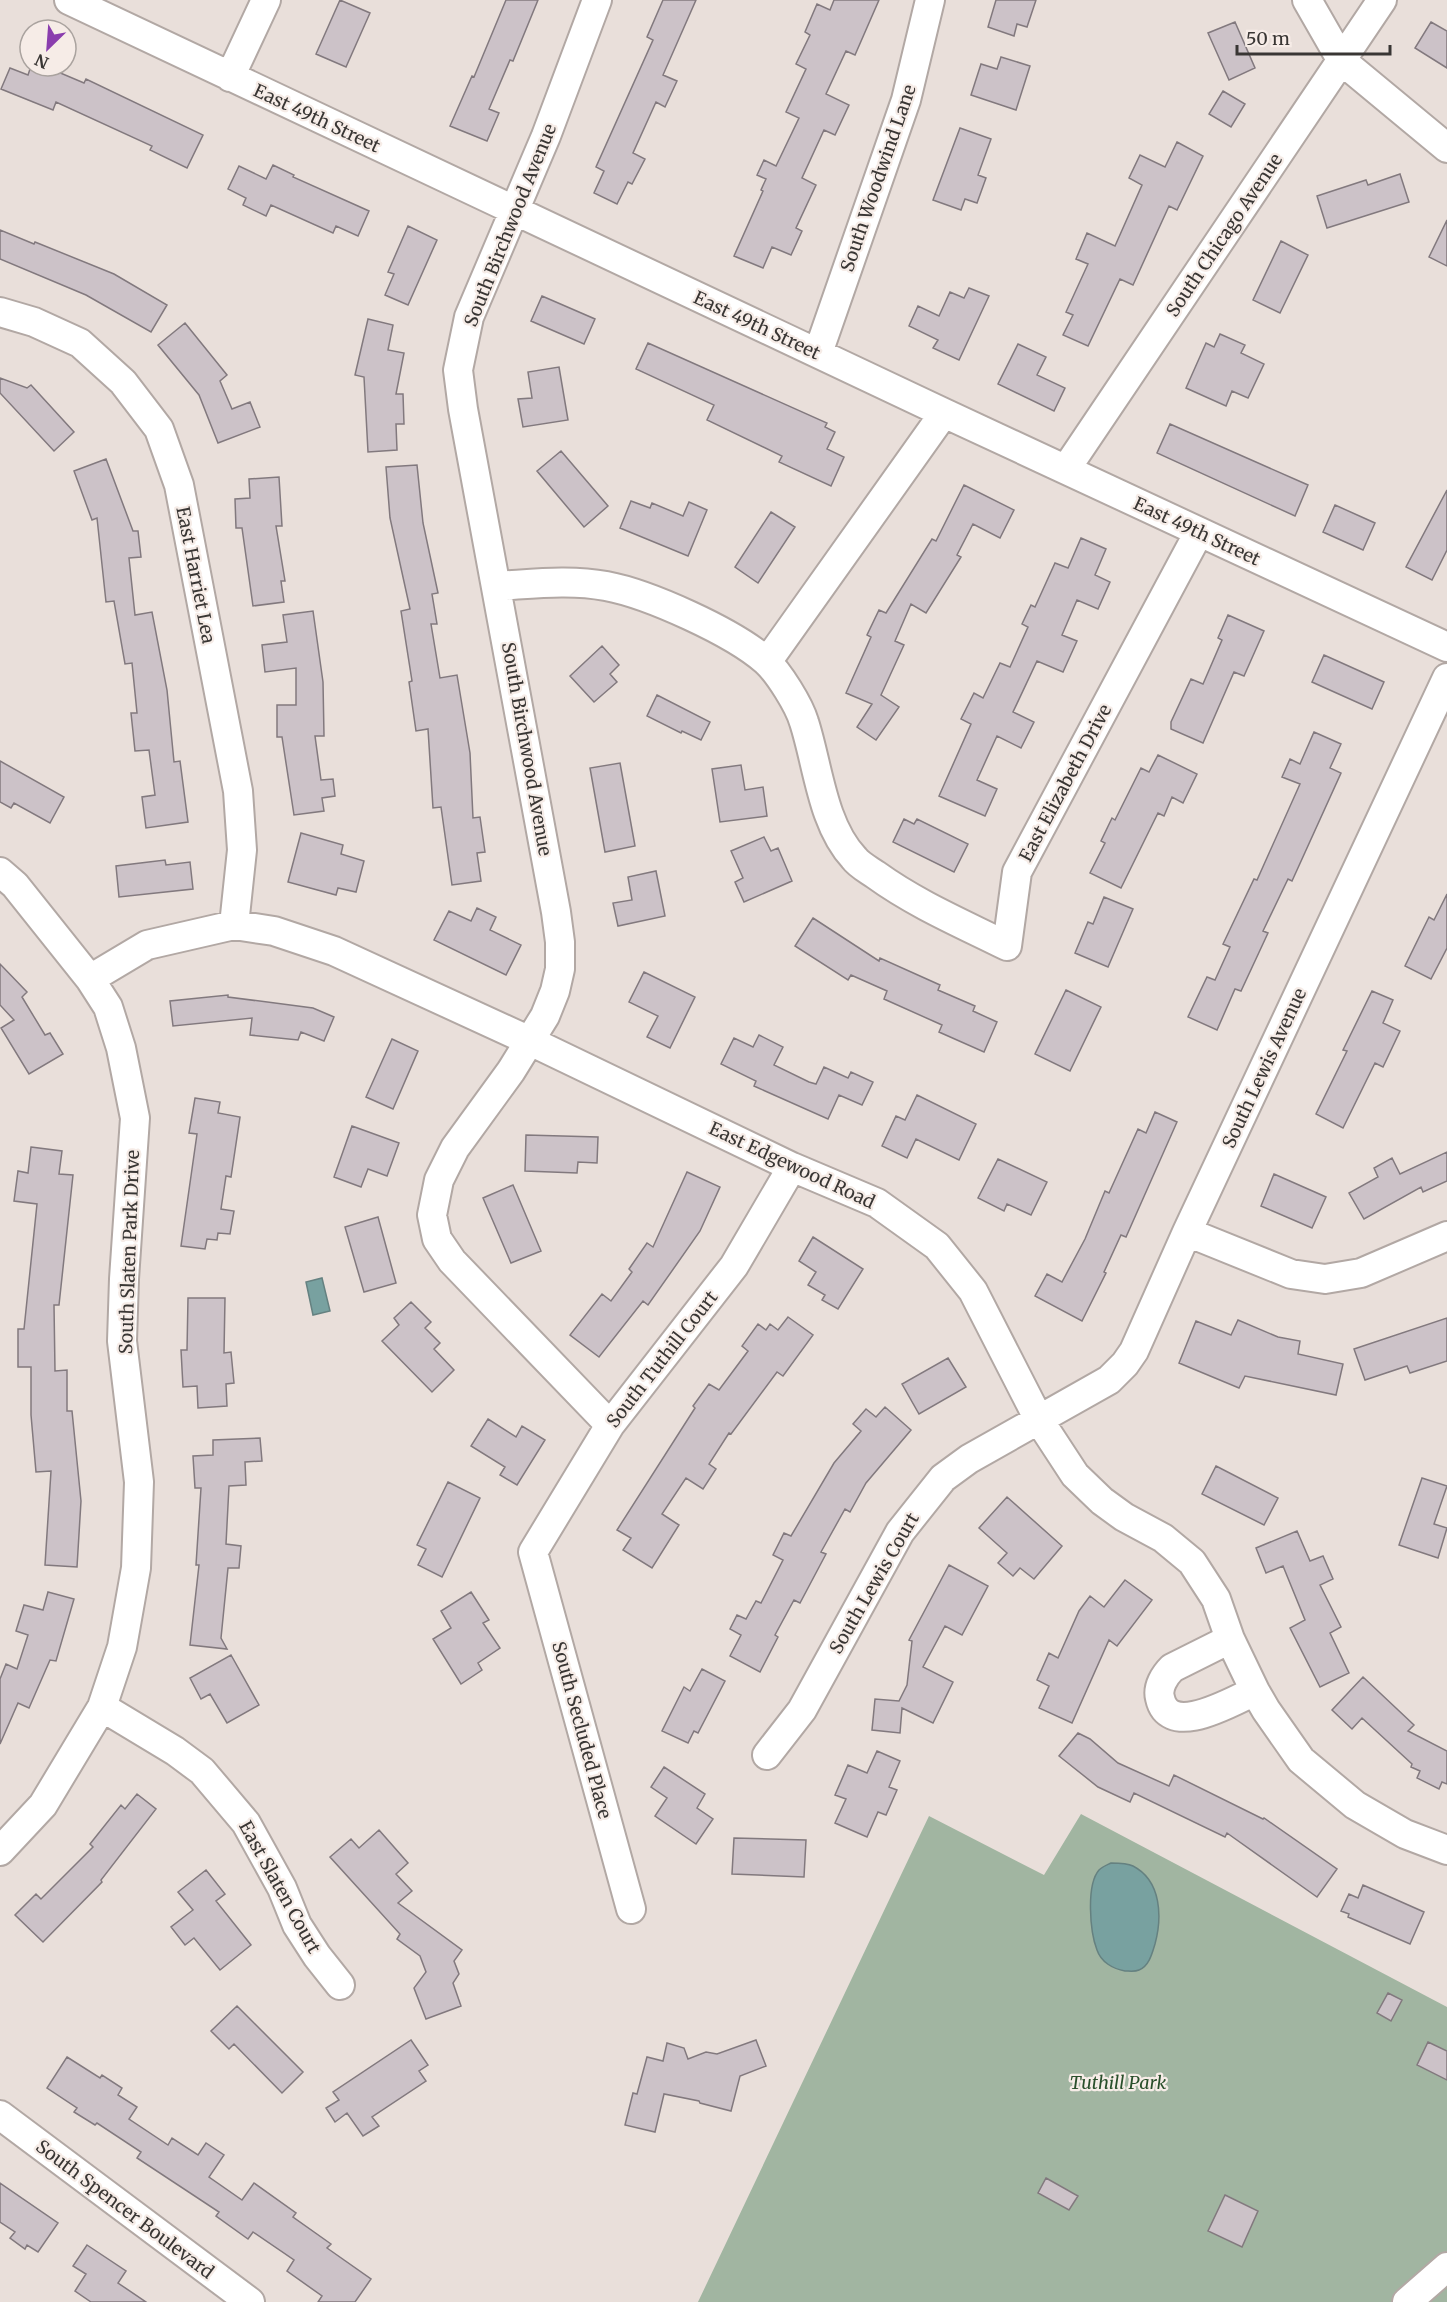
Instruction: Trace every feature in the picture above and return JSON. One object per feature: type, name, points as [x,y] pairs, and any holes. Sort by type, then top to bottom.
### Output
[{"type":"street","name":"East 49th Street","points":[[69,0],[515,212],[1447,647]]},
{"type":"street","points":[[230,77],[266,0]]},
{"type":"street","name":"South Birchwood Avenue","points":[[597,0],[546,136],[469,317],[458,370],[463,409],[560,942],[560,969],[555,991],[545,1016],[511,1071],[455,1148],[439,1180],[432,1215],[437,1239],[452,1261],[610,1425]]},
{"type":"street","name":"South Woodwind Lane","points":[[818,353],[906,100],[930,0]]},
{"type":"street","points":[[1307,0],[1342,61],[1447,148]]},
{"type":"street","name":"South Chicago Avenue","points":[[1066,469],[1382,0]]},
{"type":"street","name":"East Harriet Lea","points":[[0,312],[34,322],[80,343],[123,382],[159,429],[179,484],[238,791],[242,850],[234,925]]},
{"type":"street","points":[[767,662],[944,413]]},
{"type":"street","name":"East Elizabeth Drive","points":[[496,586],[568,583],[606,586],[692,617],[733,638],[767,662],[786,687],[804,720],[825,802],[838,833],[854,859],[899,892],[1007,946],[1017,872],[1199,532]]},
{"type":"street","name":"South Lewis Avenue","points":[[1039,1420],[1109,1380],[1134,1351],[1187,1232],[1447,678]]},
{"type":"street","name":"South Slaten Park Drive","points":[[0,872],[15,885],[90,979],[108,1007],[121,1048],[135,1118],[122,1341],[139,1482],[136,1568],[122,1647],[102,1707],[43,1806],[0,1851]]},
{"type":"street","name":"East Edgewood Road","points":[[90,979],[147,945],[234,925],[274,931],[334,951],[530,1041],[792,1167],[877,1203],[937,1246],[973,1292],[1039,1420],[1075,1475],[1102,1501],[1124,1517],[1163,1538],[1192,1562],[1216,1599],[1230,1639],[1255,1691],[1301,1760],[1355,1805],[1405,1834],[1447,1850]]},
{"type":"street","name":"South Tuthill Court","points":[[533,1552],[610,1425],[734,1266],[792,1167]]},
{"type":"street","points":[[1187,1232],[1292,1274],[1324,1279],[1361,1273],[1447,1236]]},
{"type":"street","name":"South Lewis Court","points":[[767,1755],[802,1710],[900,1532],[920,1505],[943,1478],[960,1465],[1039,1420]]},
{"type":"street","name":"South Secluded Place","points":[[533,1552],[631,1909]]},
{"type":"street","points":[[1230,1639],[1172,1668],[1162,1683],[1160,1698],[1174,1715],[1187,1718],[1198,1716],[1255,1691]]},
{"type":"street","name":"East Slaten Court","points":[[102,1707],[175,1751],[202,1771],[246,1823],[282,1888],[297,1925],[317,1956],[340,1985]]},
{"type":"street","name":"South Spencer Boulevard","points":[[0,2115],[250,2302]]},
{"type":"street","points":[[1407,2302],[1447,2267]]},
{"type":"green space","name":"Tuthill Park","points":[[1081,1814],[1447,2007],[1447,2302],[698,2302],[929,1816],[1044,1875]]},
{"type":"water","points":[[322,1278],[330,1311],[313,1315],[306,1282]]},
{"type":"water","points":[[1111,1863],[1131,1865],[1143,1873],[1155,1890],[1158,1901],[1159,1923],[1155,1944],[1148,1963],[1137,1971],[1116,1969],[1108,1964],[1101,1958],[1095,1942],[1091,1921],[1092,1886],[1099,1870]]},
{"type":"building","points":[[340,0],[370,13],[346,67],[316,54]]},
{"type":"building","points":[[506,0],[538,0],[513,61],[510,60],[489,109],[499,113],[487,141],[450,126],[472,76],[474,77]]},
{"type":"building","points":[[663,0],[696,0],[663,75],[677,81],[665,107],[656,102],[633,153],[645,159],[632,184],[628,182],[617,204],[594,193],[604,171],[596,167],[653,40],[647,37]]},
{"type":"building","points":[[834,0],[879,0],[855,55],[846,51],[826,94],[849,105],[835,135],[824,130],[802,178],[816,185],[796,228],[802,231],[791,255],[772,247],[763,268],[734,256],[763,191],[761,190],[766,179],[757,175],[764,160],[776,166],[799,118],[786,112],[806,69],[796,64],[810,35],[805,32],[817,4],[830,10]]},
{"type":"building","points":[[996,0],[1036,0],[1027,27],[1017,24],[1014,36],[988,27]]},
{"type":"building","points":[[1235,22],[1255,68],[1229,80],[1208,33]]},
{"type":"building","points":[[1431,22],[1447,31],[1447,68],[1415,48]]},
{"type":"building","points":[[1001,57],[1030,66],[1016,110],[971,95],[981,64],[997,69]]},
{"type":"building","points":[[10,68],[18,71],[18,78],[72,78],[84,83],[86,79],[203,135],[187,168],[150,150],[152,146],[56,102],[53,110],[1,89]]},
{"type":"building","points":[[1223,91],[1245,104],[1231,127],[1209,114]]},
{"type":"building","points":[[960,128],[991,139],[978,175],[986,178],[977,203],[965,199],[961,210],[933,200]]},
{"type":"building","points":[[1177,142],[1203,156],[1177,210],[1169,206],[1133,285],[1120,279],[1088,346],[1063,335],[1073,315],[1066,312],[1088,264],[1076,259],[1087,233],[1115,246],[1142,185],[1129,178],[1140,155],[1165,167]]},
{"type":"building","points":[[273,165],[294,175],[293,177],[369,211],[358,236],[336,226],[333,233],[271,205],[266,216],[243,205],[246,198],[228,189],[239,166],[266,179]]},
{"type":"building","points":[[1400,174],[1409,202],[1327,228],[1317,196],[1366,180],[1368,185]]},
{"type":"building","points":[[1447,220],[1447,266],[1429,257]]},
{"type":"building","points":[[408,226],[437,240],[408,305],[385,295],[394,274],[388,272]]},
{"type":"building","points":[[0,230],[114,274],[167,305],[151,332],[86,295],[0,259]]},
{"type":"building","points":[[1281,241],[1308,255],[1280,313],[1253,300]]},
{"type":"building","points":[[969,288],[989,296],[959,360],[933,348],[938,340],[909,326],[918,306],[939,316],[950,292],[964,298]]},
{"type":"building","points":[[542,296],[595,319],[584,344],[531,321]]},
{"type":"building","points":[[368,319],[393,325],[388,350],[404,353],[396,394],[403,394],[404,424],[396,424],[397,450],[368,452],[364,377],[355,375]]},
{"type":"building","points":[[185,323],[227,375],[220,381],[232,409],[250,402],[260,427],[218,443],[199,395],[158,345]]},
{"type":"building","points":[[1220,334],[1245,345],[1241,353],[1264,364],[1248,398],[1232,391],[1226,406],[1186,388],[1206,343],[1214,347]]},
{"type":"building","points":[[648,343],[827,423],[825,427],[835,432],[827,449],[844,457],[831,486],[779,462],[782,456],[707,420],[714,405],[636,369]]},
{"type":"building","points":[[1018,344],[1046,357],[1037,375],[1065,388],[1054,411],[998,384]]},
{"type":"building","points":[[559,367],[568,420],[523,427],[518,399],[532,398],[528,372]]},
{"type":"building","points":[[0,378],[27,388],[31,385],[74,432],[54,451],[0,393]]},
{"type":"building","points":[[1170,424],[1308,485],[1295,516],[1157,453]]},
{"type":"building","points":[[561,451],[608,506],[584,527],[537,471]]},
{"type":"building","points":[[106,459],[133,531],[138,531],[141,557],[129,558],[135,615],[152,612],[167,690],[174,762],[180,761],[188,822],[146,828],[142,797],[155,795],[149,750],[135,751],[131,713],[137,713],[132,663],[125,664],[114,601],[106,602],[97,518],[92,520],[74,471]]},
{"type":"building","points":[[417,465],[423,523],[438,593],[432,594],[437,624],[431,624],[440,678],[457,675],[470,753],[473,818],[480,817],[485,852],[477,853],[481,881],[452,885],[441,807],[433,808],[428,729],[416,731],[409,682],[412,681],[401,611],[410,609],[390,518],[386,467]]},
{"type":"building","points":[[279,477],[282,526],[276,526],[285,581],[281,581],[284,602],[253,606],[242,528],[236,528],[235,499],[250,498],[249,479]]},
{"type":"building","points":[[964,485],[1014,510],[1000,538],[973,524],[957,555],[961,557],[926,613],[911,604],[895,641],[904,645],[881,695],[899,707],[876,740],[857,727],[872,704],[846,693],[871,637],[867,635],[879,610],[886,613],[932,539],[936,541]]},
{"type":"building","points":[[1447,490],[1447,550],[1432,580],[1406,567]]},
{"type":"building","points":[[631,501],[650,508],[652,503],[683,516],[689,502],[707,510],[688,556],[620,528]]},
{"type":"building","points":[[1335,505],[1375,523],[1363,550],[1323,532]]},
{"type":"building","points":[[771,512],[795,527],[758,583],[735,567]]},
{"type":"building","points":[[1081,538],[1106,549],[1095,575],[1110,582],[1098,609],[1077,600],[1062,635],[1077,641],[1063,672],[1037,661],[1013,712],[1034,722],[1021,748],[997,736],[977,780],[997,789],[985,816],[939,796],[971,724],[961,719],[974,693],[983,698],[1000,663],[1010,667],[1028,627],[1022,624],[1031,605],[1035,607],[1055,563],[1068,568]]},
{"type":"building","points":[[313,611],[323,682],[324,736],[315,736],[321,780],[333,779],[335,796],[322,798],[324,811],[294,815],[282,737],[277,737],[277,705],[296,705],[296,668],[265,672],[262,645],[287,642],[283,615]]},
{"type":"building","points":[[1228,615],[1264,631],[1244,676],[1234,672],[1203,743],[1171,729],[1171,722],[1191,679],[1203,684],[1222,640],[1218,638]]},
{"type":"building","points":[[602,646],[619,665],[610,674],[617,682],[594,702],[570,676]]},
{"type":"building","points":[[1324,655],[1384,682],[1372,709],[1312,682]]},
{"type":"building","points":[[657,695],[710,722],[701,740],[647,716]]},
{"type":"building","points":[[1314,732],[1341,744],[1330,768],[1341,773],[1292,881],[1288,879],[1263,931],[1268,933],[1241,991],[1235,989],[1217,1030],[1188,1017],[1207,977],[1215,980],[1230,947],[1223,944],[1254,879],[1257,880],[1300,784],[1282,777],[1290,759],[1300,764]]},
{"type":"building","points":[[1158,755],[1197,774],[1183,803],[1172,797],[1164,816],[1158,813],[1121,888],[1090,873],[1105,843],[1101,841],[1112,818],[1115,820],[1141,768],[1149,772]]},
{"type":"building","points":[[0,761],[64,797],[50,823],[14,803],[11,808],[0,802]]},
{"type":"building","points":[[620,763],[635,846],[605,852],[590,768]]},
{"type":"building","points":[[741,765],[745,790],[763,787],[767,816],[720,822],[712,769]]},
{"type":"building","points":[[904,819],[914,824],[917,819],[968,844],[954,872],[893,842]]},
{"type":"building","points":[[301,833],[343,845],[341,854],[364,861],[356,892],[338,888],[336,895],[288,882]]},
{"type":"building","points":[[764,837],[771,851],[778,848],[792,881],[744,902],[735,882],[743,878],[731,851]]},
{"type":"building","points":[[165,860],[166,865],[190,862],[193,889],[119,897],[116,866]]},
{"type":"building","points":[[656,871],[665,916],[618,926],[613,903],[632,900],[628,877]]},
{"type":"building","points":[[1447,894],[1447,948],[1431,979],[1405,966],[1429,917],[1434,920]]},
{"type":"building","points":[[1104,897],[1133,909],[1108,967],[1075,953],[1088,922],[1093,924]]},
{"type":"building","points":[[477,908],[496,917],[490,930],[521,945],[506,975],[434,940],[449,911],[471,921]]},
{"type":"building","points":[[813,918],[879,961],[880,958],[940,985],[938,990],[975,1006],[973,1011],[997,1022],[984,1052],[939,1032],[942,1025],[884,999],[887,991],[851,975],[848,980],[795,946]]},
{"type":"building","points":[[0,964],[27,992],[22,997],[45,1035],[50,1033],[63,1054],[29,1074],[1,1028],[14,1020],[0,1005]]},
{"type":"building","points":[[644,972],[695,997],[670,1048],[647,1037],[658,1016],[629,1002]]},
{"type":"building","points":[[1066,990],[1101,1007],[1070,1071],[1035,1054]]},
{"type":"building","points":[[1372,991],[1393,1000],[1383,1023],[1400,1031],[1383,1067],[1375,1063],[1343,1128],[1316,1114],[1347,1051],[1343,1050]]},
{"type":"building","points":[[228,995],[228,997],[313,1008],[334,1017],[324,1041],[301,1032],[298,1040],[250,1035],[252,1018],[173,1026],[170,1001]]},
{"type":"building","points":[[759,1035],[783,1047],[774,1065],[809,1082],[816,1084],[824,1067],[848,1078],[851,1072],[873,1082],[862,1105],[839,1095],[828,1119],[754,1086],[756,1081],[721,1064],[734,1038],[753,1047]]},
{"type":"building","points":[[392,1039],[418,1051],[393,1109],[366,1097]]},
{"type":"building","points":[[917,1095],[976,1124],[959,1160],[916,1139],[907,1158],[882,1146],[896,1116],[905,1120]]},
{"type":"building","points":[[195,1098],[220,1102],[218,1113],[240,1117],[231,1177],[226,1176],[221,1209],[234,1211],[230,1234],[218,1233],[217,1240],[207,1239],[205,1249],[181,1246],[197,1134],[189,1133]]},
{"type":"building","points":[[1155,1112],[1177,1122],[1126,1237],[1121,1235],[1104,1272],[1106,1273],[1082,1321],[1035,1296],[1047,1274],[1062,1282],[1085,1239],[1105,1191],[1109,1193],[1138,1129],[1146,1133]]},
{"type":"building","points":[[352,1126],[399,1143],[387,1176],[368,1169],[361,1187],[334,1177]]},
{"type":"building","points":[[526,1135],[598,1137],[597,1163],[578,1162],[577,1173],[525,1171]]},
{"type":"building","points":[[31,1147],[62,1151],[59,1174],[73,1175],[59,1305],[54,1305],[55,1371],[67,1370],[67,1411],[72,1411],[81,1501],[77,1567],[45,1565],[51,1471],[36,1472],[31,1415],[31,1367],[18,1367],[18,1329],[24,1329],[37,1204],[14,1201],[18,1171],[28,1173]]},
{"type":"building","points":[[1447,1152],[1447,1181],[1423,1192],[1421,1187],[1364,1219],[1349,1193],[1378,1177],[1374,1168],[1392,1158],[1400,1174]]},
{"type":"building","points":[[998,1159],[1047,1182],[1031,1215],[1007,1204],[1004,1211],[978,1198]]},
{"type":"building","points":[[687,1172],[720,1187],[700,1231],[648,1305],[643,1301],[599,1357],[570,1335],[602,1294],[611,1301],[632,1272],[629,1269],[647,1243],[653,1247]]},
{"type":"building","points":[[1274,1174],[1326,1197],[1312,1228],[1261,1206]]},
{"type":"building","points":[[513,1185],[541,1251],[511,1263],[483,1198]]},
{"type":"building","points":[[378,1217],[396,1283],[364,1292],[345,1227]]},
{"type":"building","points":[[813,1237],[863,1269],[838,1309],[822,1300],[825,1295],[808,1285],[816,1272],[799,1261]]},
{"type":"building","points":[[188,1298],[225,1298],[224,1353],[231,1352],[234,1383],[226,1384],[227,1406],[198,1408],[197,1386],[183,1387],[181,1350],[187,1350]]},
{"type":"building","points":[[411,1302],[431,1322],[425,1328],[440,1343],[434,1349],[454,1370],[432,1392],[382,1341],[399,1325],[394,1318]]},
{"type":"building","points":[[788,1317],[813,1335],[783,1376],[777,1372],[731,1434],[729,1433],[709,1464],[716,1469],[703,1489],[686,1478],[662,1514],[679,1525],[652,1568],[623,1550],[631,1538],[617,1530],[695,1408],[693,1406],[709,1384],[719,1390],[748,1351],[742,1346],[758,1324],[766,1330],[770,1324],[778,1330]]},
{"type":"building","points":[[1447,1318],[1447,1361],[1410,1373],[1407,1366],[1365,1380],[1354,1349]]},
{"type":"building","points":[[1238,1320],[1278,1337],[1300,1341],[1298,1354],[1343,1364],[1336,1395],[1245,1376],[1239,1388],[1179,1363],[1196,1321],[1231,1335]]},
{"type":"building","points":[[948,1358],[966,1387],[919,1414],[902,1384]]},
{"type":"building","points":[[885,1407],[911,1430],[866,1483],[850,1512],[845,1509],[821,1552],[826,1554],[800,1603],[794,1600],[775,1635],[778,1637],[760,1672],[730,1656],[741,1635],[730,1629],[737,1615],[746,1619],[756,1601],[761,1603],[783,1560],[773,1555],[784,1533],[791,1536],[834,1463],[861,1431],[853,1424],[866,1409],[876,1417]]},
{"type":"building","points":[[488,1419],[516,1437],[522,1426],[545,1440],[517,1485],[500,1475],[505,1467],[471,1446]]},
{"type":"building","points":[[260,1438],[262,1461],[245,1462],[246,1485],[229,1486],[226,1544],[241,1546],[239,1568],[228,1568],[221,1638],[227,1649],[190,1645],[199,1565],[196,1565],[201,1488],[195,1488],[193,1456],[213,1455],[213,1440]]},
{"type":"building","points":[[1216,1466],[1278,1498],[1264,1525],[1202,1494]]},
{"type":"building","points":[[1422,1478],[1447,1486],[1434,1524],[1447,1528],[1438,1558],[1399,1545]]},
{"type":"building","points":[[448,1482],[480,1498],[442,1577],[418,1565],[426,1549],[417,1545]]},
{"type":"building","points":[[1007,1497],[1062,1546],[1034,1579],[1020,1568],[1013,1576],[998,1563],[1007,1553],[979,1528]]},
{"type":"building","points":[[1297,1531],[1310,1561],[1323,1556],[1333,1579],[1320,1585],[1341,1627],[1330,1633],[1349,1673],[1320,1687],[1290,1628],[1305,1620],[1283,1566],[1266,1573],[1256,1548]]},
{"type":"building","points":[[949,1565],[988,1586],[962,1635],[945,1626],[923,1667],[953,1682],[933,1723],[902,1708],[900,1733],[872,1730],[875,1699],[899,1701],[907,1685],[912,1641],[909,1640]]},
{"type":"building","points":[[1125,1580],[1152,1600],[1117,1646],[1109,1640],[1072,1723],[1039,1708],[1049,1686],[1037,1680],[1049,1653],[1058,1658],[1079,1611],[1090,1596],[1104,1607]]},
{"type":"building","points":[[48,1592],[74,1599],[56,1661],[50,1660],[29,1708],[18,1703],[0,1744],[0,1679],[6,1664],[17,1669],[28,1635],[16,1631],[24,1605],[43,1610]]},
{"type":"building","points":[[471,1592],[489,1620],[483,1623],[500,1648],[478,1663],[482,1670],[461,1684],[433,1639],[451,1628],[441,1611]]},
{"type":"building","points":[[231,1655],[259,1705],[227,1723],[210,1694],[201,1699],[190,1678]]},
{"type":"building","points":[[702,1669],[725,1681],[698,1733],[694,1731],[688,1743],[662,1731],[684,1687],[690,1691]]},
{"type":"building","points":[[1363,1677],[1414,1725],[1408,1731],[1447,1751],[1447,1784],[1442,1782],[1439,1789],[1417,1778],[1420,1771],[1411,1767],[1412,1764],[1362,1718],[1352,1729],[1332,1710]]},
{"type":"building","points":[[1078,1733],[1090,1739],[1118,1763],[1169,1786],[1174,1775],[1264,1818],[1337,1869],[1317,1897],[1227,1833],[1225,1837],[1134,1793],[1130,1802],[1098,1787],[1059,1756]]},
{"type":"building","points":[[877,1751],[900,1761],[889,1787],[897,1790],[886,1815],[878,1812],[867,1837],[835,1823],[846,1799],[835,1795],[848,1765],[867,1773]]},
{"type":"building","points":[[664,1767],[705,1794],[697,1808],[713,1819],[696,1844],[655,1816],[667,1798],[651,1787]]},
{"type":"building","points":[[137,1794],[156,1809],[101,1880],[102,1882],[43,1942],[15,1915],[36,1894],[41,1899],[93,1847],[90,1844],[121,1805],[125,1809]]},
{"type":"building","points":[[379,1830],[408,1863],[396,1874],[412,1891],[398,1903],[462,1950],[454,1961],[459,1974],[453,1983],[461,2006],[426,2019],[414,1988],[426,1972],[420,1956],[397,1939],[400,1934],[330,1857],[351,1839],[359,1848]]},
{"type":"building","points":[[734,1838],[806,1840],[804,1877],[732,1874]]},
{"type":"building","points":[[206,1870],[225,1894],[216,1901],[251,1945],[220,1970],[194,1938],[185,1945],[171,1927],[193,1910],[178,1892]]},
{"type":"building","points":[[1363,1885],[1424,1912],[1410,1944],[1348,1917],[1349,1914],[1341,1911],[1349,1894],[1358,1898]]},
{"type":"building","points":[[1388,1993],[1402,2000],[1391,2021],[1377,2013]]},
{"type":"building","points":[[237,2006],[303,2072],[282,2093],[234,2044],[229,2049],[211,2031]]},
{"type":"building","points":[[411,2040],[428,2065],[419,2071],[426,2081],[372,2117],[379,2126],[363,2136],[347,2113],[335,2122],[326,2108],[339,2100],[333,2092]]},
{"type":"building","points":[[756,2040],[766,2066],[740,2076],[731,2111],[699,2101],[664,2094],[655,2132],[625,2125],[633,2093],[637,2094],[647,2057],[663,2061],[667,2043],[684,2048],[688,2059],[706,2052],[717,2054]]},
{"type":"building","points":[[1428,2042],[1447,2051],[1447,2080],[1417,2065]]},
{"type":"building","points":[[67,2057],[100,2078],[102,2075],[122,2088],[118,2095],[137,2107],[129,2119],[168,2145],[172,2138],[198,2155],[206,2143],[224,2155],[209,2177],[242,2200],[254,2183],[296,2213],[293,2217],[331,2244],[327,2248],[371,2279],[355,2302],[318,2302],[322,2296],[287,2271],[294,2260],[253,2232],[248,2239],[216,2216],[219,2212],[137,2158],[141,2152],[97,2123],[95,2125],[74,2112],[77,2108],[47,2088]]},
{"type":"building","points":[[1046,2178],[1078,2196],[1069,2210],[1038,2193]]},
{"type":"building","points":[[0,2183],[58,2223],[38,2252],[27,2245],[25,2249],[10,2238],[15,2232],[0,2222]]},
{"type":"building","points":[[1225,2195],[1258,2211],[1242,2247],[1208,2231]]},
{"type":"building","points":[[87,2245],[126,2271],[118,2283],[146,2302],[91,2302],[75,2291],[86,2274],[73,2266]]}]
